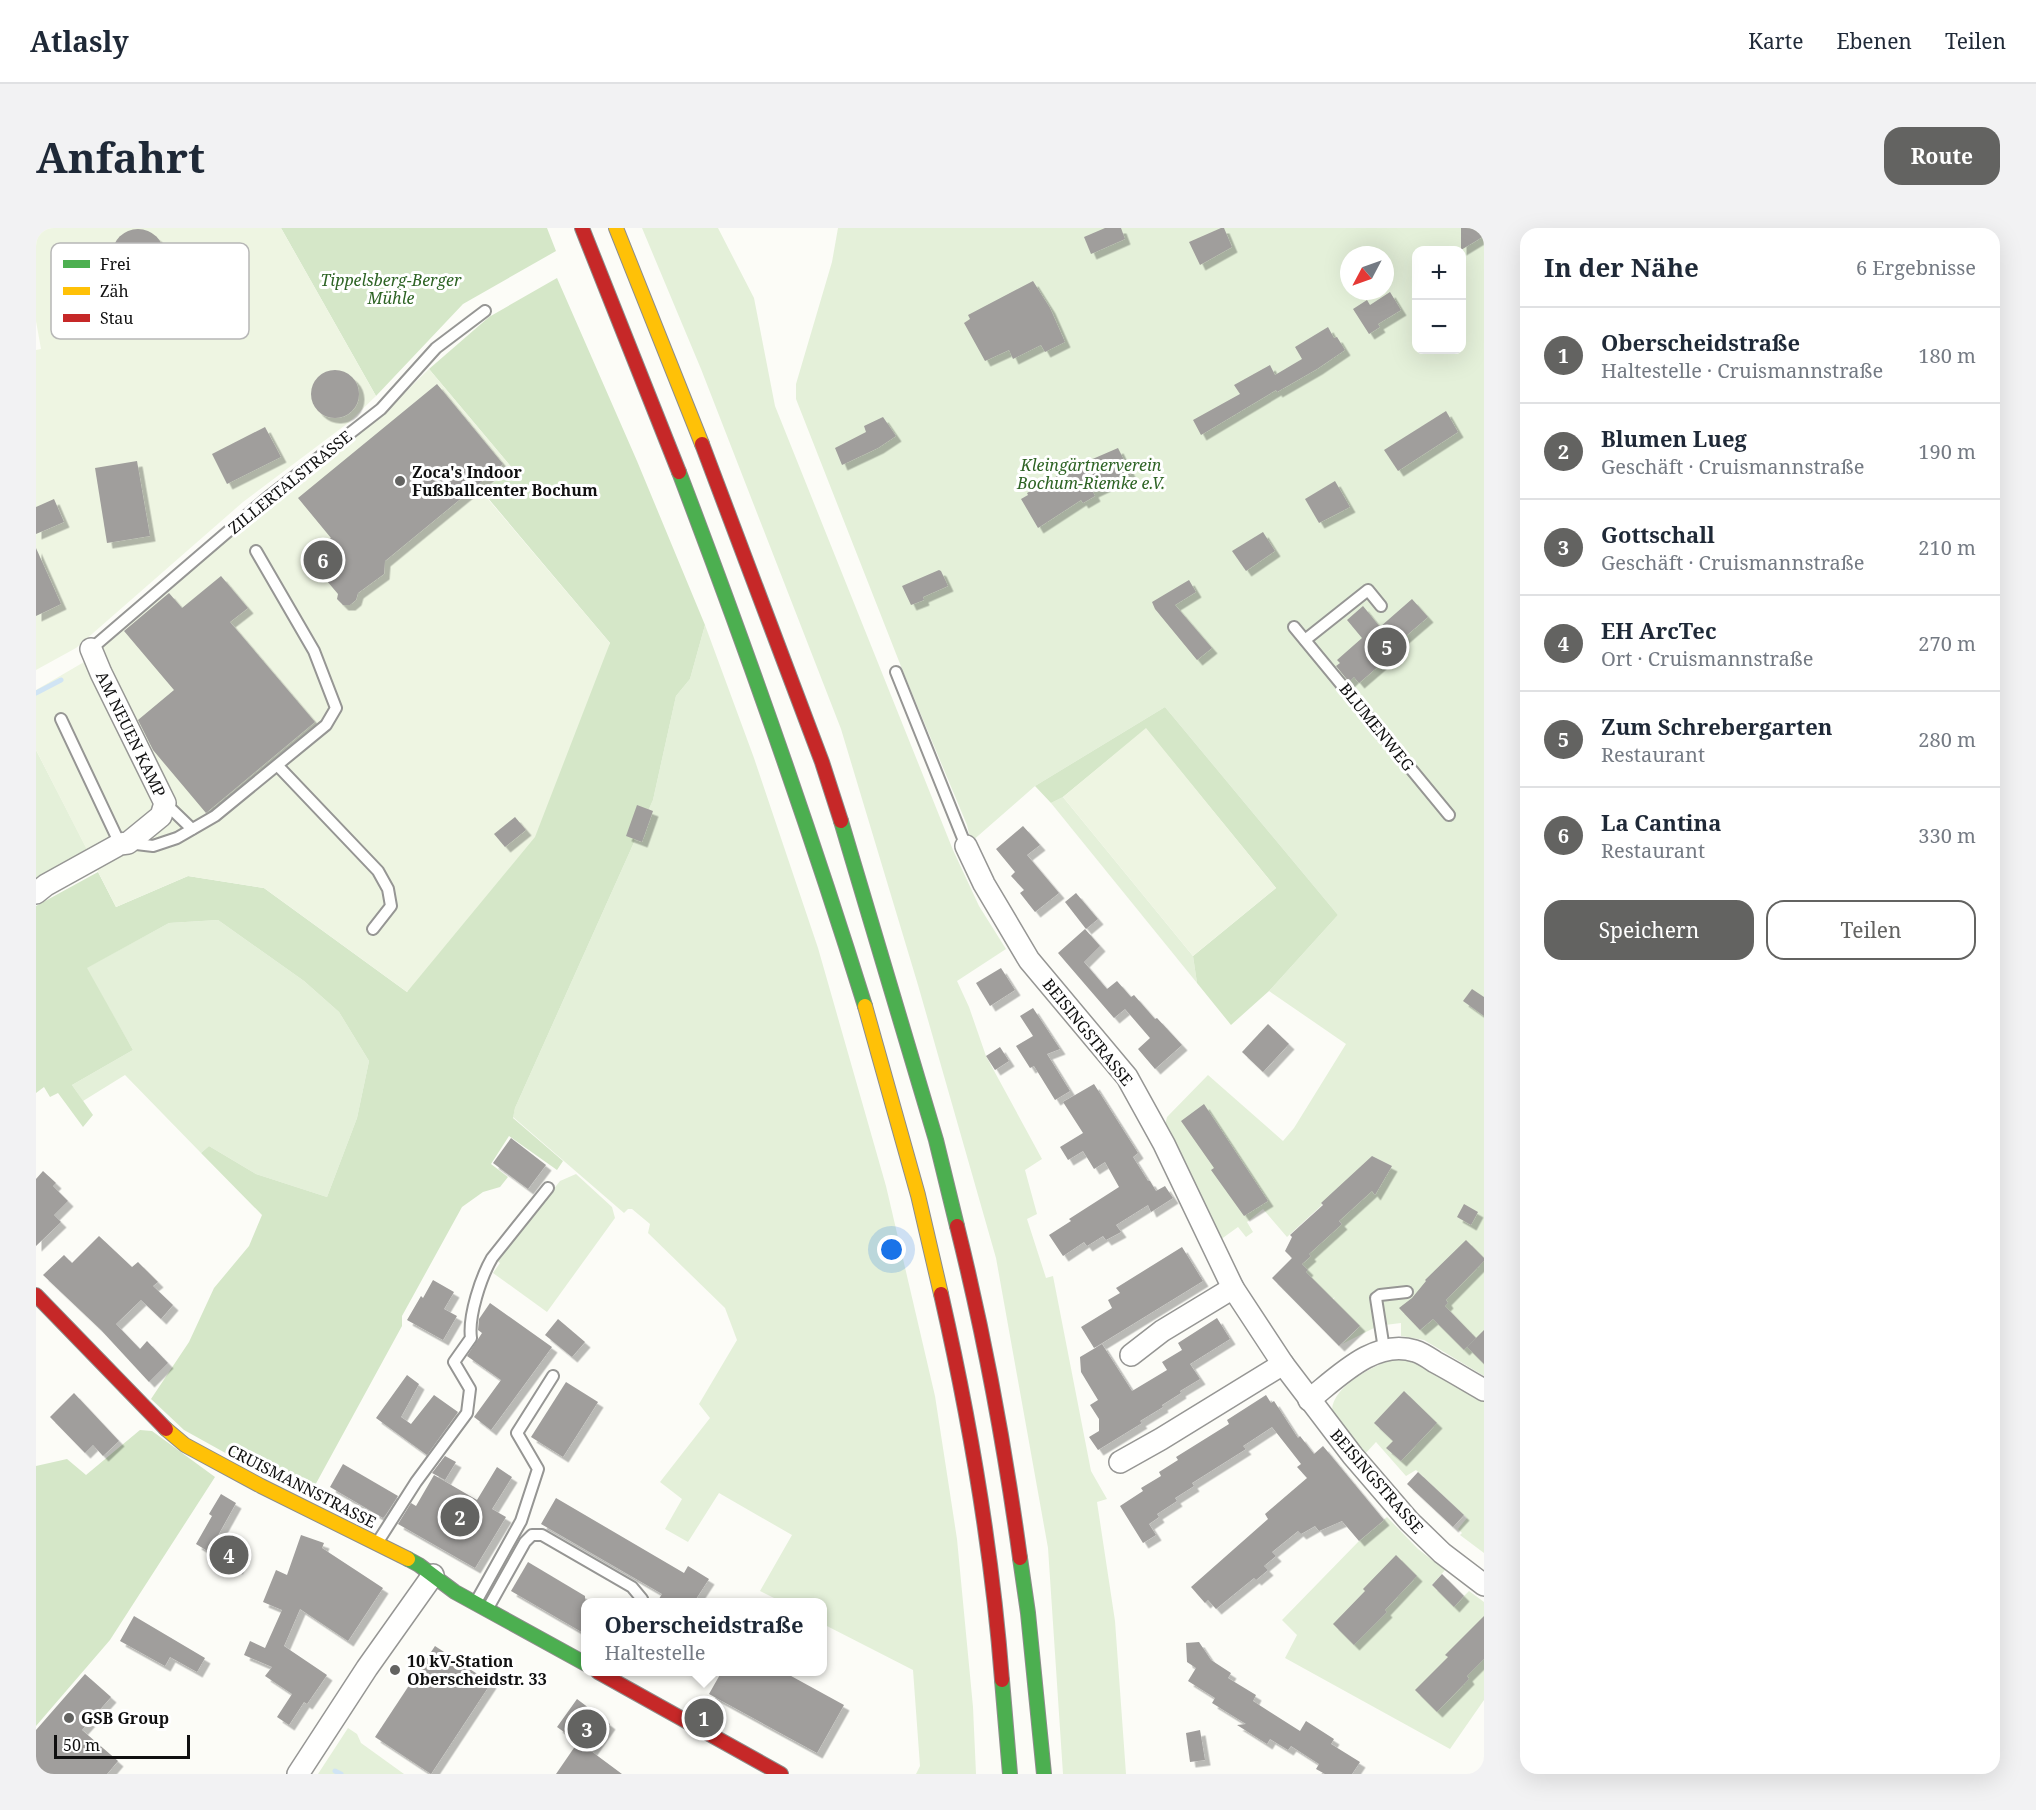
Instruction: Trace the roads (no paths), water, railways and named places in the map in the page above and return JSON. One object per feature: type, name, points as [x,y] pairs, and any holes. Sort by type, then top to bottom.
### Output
[{"type":"main road","points":[[582,228],[695,513],[790,769],[883,1063],[938,1279],[970,1435],[1002,1662],[1010,1774]]},
{"type":"main road","points":[[616,228],[725,501],[822,762],[864,894],[936,1140],[967,1264],[1010,1482],[1028,1613],[1044,1774]]},
{"type":"main road","name":"CRUISMANNSTRASSE","points":[[36,1295],[160,1424],[185,1445],[261,1486],[419,1565],[455,1592],[581,1662]]},
{"type":"main road","points":[[607,1676],[781,1774]]},
{"type":"street","name":"AM NEUEN KAMP","points":[[36,893],[46,885],[124,844],[161,816],[165,803],[91,649]]},
{"type":"street","name":"BEISINGSTRASSE","points":[[966,846],[989,893],[1029,960],[1127,1077],[1164,1144],[1233,1288],[1283,1364],[1382,1492],[1408,1521],[1442,1553],[1484,1585]]},
{"type":"street","points":[[1131,1355],[1162,1331],[1233,1288]]},
{"type":"street","points":[[1309,1400],[1348,1369],[1384,1349],[1396,1348],[1416,1351],[1484,1390]]},
{"type":"street","points":[[1120,1462],[1283,1364]]},
{"type":"street","points":[[298,1774],[367,1668],[433,1575]]},
{"type":"lane","name":"ZILLERTALSTRASSE","points":[[91,649],[267,498],[381,409],[436,348],[485,311]]},
{"type":"lane","points":[[61,719],[124,844],[153,846],[177,838],[215,816],[326,725],[336,708],[314,651],[256,551]]},
{"type":"lane","points":[[1305,640],[1368,590],[1381,606]]},
{"type":"lane","name":"BLUMENWEG","points":[[1294,627],[1449,815]]},
{"type":"lane","points":[[896,672],[966,846]]},
{"type":"lane","points":[[278,766],[378,871],[388,889],[391,906],[373,929]]},
{"type":"lane","points":[[165,803],[192,829]]},
{"type":"lane","points":[[377,1543],[416,1482],[467,1413],[470,1389],[454,1362],[471,1338],[469,1327],[485,1270],[548,1188]]},
{"type":"lane","points":[[1384,1349],[1376,1298],[1380,1295],[1407,1292]]},
{"type":"lane","points":[[481,1606],[521,1521],[538,1469],[517,1433],[553,1376]]},
{"type":"lane","points":[[481,1606],[532,1535],[542,1535],[632,1587],[641,1598]]},
{"type":"waterway","points":[[36,693],[61,680]]},
{"type":"waterway","points":[[335,1771],[341,1774]]},
{"type":"place","name":"Zoca's Indoor Fußballcenter Bochum","points":[[400,481]]},
{"type":"place","name":"La Cantina","points":[[323,560]]},
{"type":"place","name":"Zum Schrebergarten","points":[[1387,647]]},
{"type":"place","name":"Blumen Lueg","points":[[460,1517]]},
{"type":"place","name":"EH ArcTec","points":[[229,1555]]},
{"type":"place","name":"10 kV-Station Oberscheidstr. 33","points":[[395,1670]]},
{"type":"place","name":"GSB Group","points":[[69,1718]]},
{"type":"place","name":"Oberscheidstraße","points":[[704,1718]]},
{"type":"place","name":"Gottschall","points":[[587,1729]]},
{"type":"park label","name":"Tippelsberg-Berger Mühle","points":[[391,289]]},
{"type":"park label","name":"Kleingärtnerverein Bochum-Riemke e.V.","points":[[1091,474]]}]
